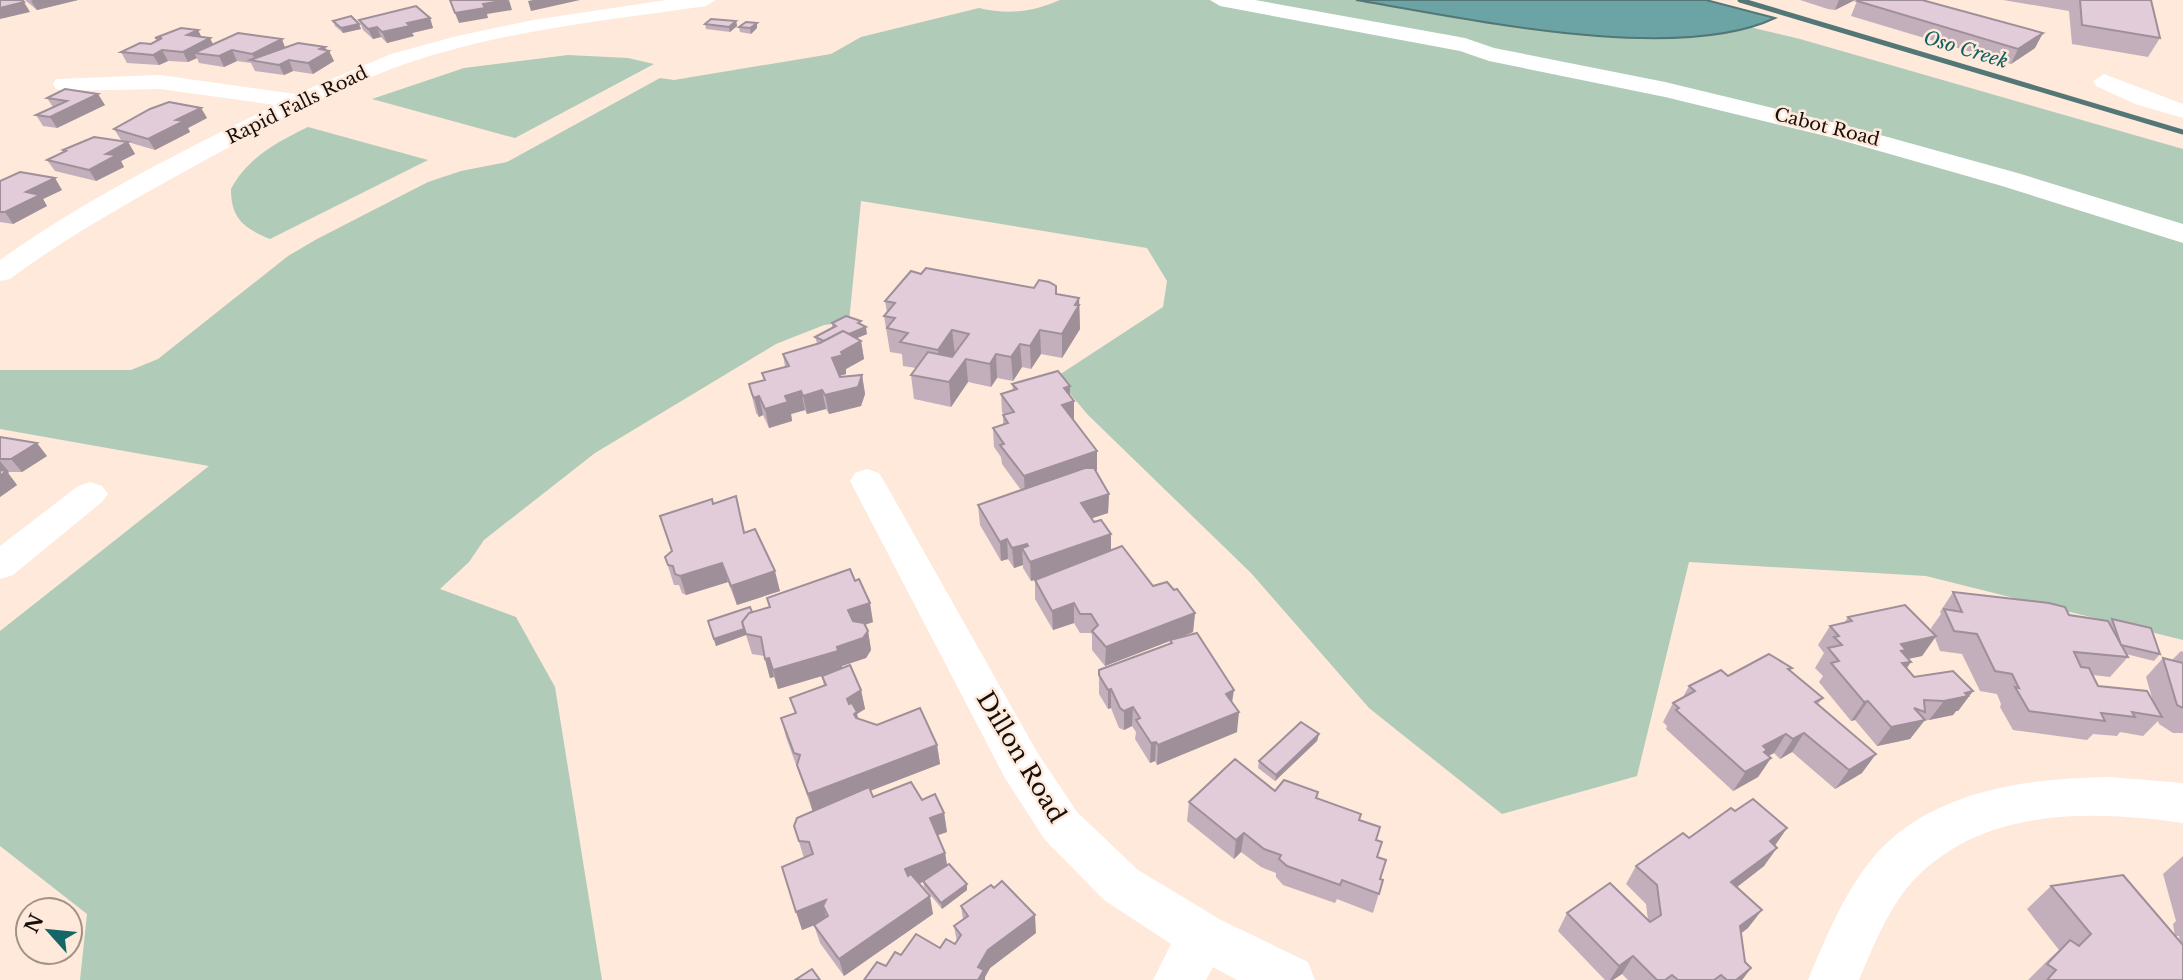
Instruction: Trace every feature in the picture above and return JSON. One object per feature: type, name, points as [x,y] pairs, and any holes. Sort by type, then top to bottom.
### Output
[{"type":"main road","name":"Cabot Road","points":[[1220,0],[1465,44],[1497,44],[1770,99],[1909,134],[2183,217]]},
{"type":"main road","name":"Cabot Road","points":[[1465,44],[1489,54],[1668,89],[1886,143],[2183,234]]},
{"type":"street","name":"Rapid Falls Road","points":[[0,273],[78,220],[298,101],[378,66],[453,43],[535,26],[706,0]]},
{"type":"street","points":[[2104,81],[2143,99],[2183,111]]},
{"type":"street","points":[[64,84],[160,82],[298,101]]},
{"type":"street","name":"Dillon Road","points":[[867,481],[1021,765],[1061,826],[1121,885],[1203,937],[1290,980]]},
{"type":"street","points":[[0,566],[90,494]]},
{"type":"street","points":[[1833,980],[1866,911],[1896,866],[1938,831],[1989,810],[2060,798],[2147,797],[2183,803]]},
{"type":"street","points":[[1178,980],[1203,937]]},
{"type":"green space","points":[[1060,0],[1656,0],[1683,11],[1800,39],[2183,149],[2183,640],[1926,576],[1689,562],[1637,776],[1502,814],[1369,708],[1251,573],[1088,415],[1056,377],[1163,307],[1167,281],[1147,248],[861,201],[849,322],[824,325],[776,344],[595,453],[484,540],[469,562],[440,589],[516,617],[555,687],[602,980],[80,980],[81,966],[84,966],[87,914],[84,912],[84,896],[64,896],[0,846],[0,631],[209,466],[0,429],[0,370],[131,370],[158,359],[288,256],[317,239],[428,182],[461,171],[507,162],[660,78],[674,80],[831,54],[861,37],[979,8],[1020,11]]},
{"type":"green space","points":[[568,55],[628,58],[654,64],[515,138],[372,99],[464,68]]},
{"type":"green space","points":[[308,127],[428,160],[270,239],[253,231],[236,215],[231,189],[254,160],[274,145]]},
{"type":"water","points":[[1356,0],[1706,0],[1775,18],[1733,31],[1683,38],[1627,38],[1510,26]]},
{"type":"building","points":[[0,0],[22,0],[24,2],[0,8]]},
{"type":"building","points":[[450,0],[507,0],[483,4],[485,8],[455,13]]},
{"type":"building","points":[[1922,0],[2043,33],[2018,49],[1857,1]]},
{"type":"building","points":[[2080,0],[2151,0],[2160,38],[2082,25]]},
{"type":"building","points":[[416,6],[430,18],[382,32],[377,27],[368,29],[359,20]]},
{"type":"building","points":[[351,16],[359,24],[341,28],[333,21]]},
{"type":"building","points":[[711,19],[736,21],[729,27],[705,24]]},
{"type":"building","points":[[746,22],[757,23],[750,28],[739,27]]},
{"type":"building","points":[[181,28],[198,30],[187,35],[210,38],[183,52],[162,50],[153,55],[121,52],[140,43],[151,44],[162,38],[155,38]]},
{"type":"building","points":[[238,33],[282,39],[252,54],[232,50],[219,56],[194,53]]},
{"type":"building","points":[[298,43],[325,47],[320,49],[329,51],[308,63],[289,60],[279,65],[250,60]]},
{"type":"building","points":[[65,89],[98,94],[50,117],[36,115],[67,101],[47,98]]},
{"type":"building","points":[[169,102],[201,108],[176,120],[184,121],[148,139],[114,129],[150,109]]},
{"type":"building","points":[[94,137],[128,142],[106,154],[117,155],[89,170],[47,160],[66,151],[63,150]]},
{"type":"building","points":[[20,172],[55,178],[26,192],[40,195],[0,212],[0,181]]},
{"type":"building","points":[[926,268],[1034,288],[1039,280],[1049,282],[1056,286],[1056,294],[1079,298],[1075,305],[1079,305],[1062,334],[1040,330],[1030,346],[1020,344],[1011,357],[996,354],[990,364],[966,359],[949,382],[911,375],[928,352],[952,357],[969,334],[952,330],[938,350],[900,342],[908,333],[887,328],[895,318],[884,316],[895,303],[885,301],[911,271],[921,274]]},
{"type":"building","points":[[846,316],[861,321],[858,323],[866,327],[849,334],[843,331],[824,341],[815,337],[836,326],[832,323]]},
{"type":"building","points":[[843,331],[861,341],[841,352],[843,355],[832,358],[840,377],[862,375],[858,387],[825,395],[822,390],[803,396],[801,391],[785,396],[788,402],[765,409],[759,396],[754,398],[749,384],[765,380],[762,373],[789,366],[783,354],[820,343]]},
{"type":"building","points":[[1058,371],[1070,386],[1064,388],[1074,401],[1062,405],[1097,451],[1024,476],[1000,445],[1004,444],[993,428],[1008,423],[1003,415],[1014,412],[1001,394],[1017,389],[1012,384]]},
{"type":"building","points":[[0,437],[37,443],[11,459],[0,459]]},
{"type":"building","points":[[1085,468],[1094,468],[1109,494],[1081,503],[1094,522],[1101,520],[1111,534],[1030,562],[1022,548],[1028,546],[1027,544],[1012,548],[1007,539],[1000,542],[978,505]]},
{"type":"building","points":[[736,496],[744,533],[755,529],[775,571],[731,586],[722,563],[680,576],[675,574],[673,566],[668,565],[665,557],[672,551],[660,516],[712,499],[713,504]]},
{"type":"building","points":[[1122,546],[1153,586],[1167,582],[1174,590],[1177,589],[1195,613],[1106,647],[1092,631],[1098,625],[1091,614],[1080,614],[1074,603],[1052,611],[1035,580]]},
{"type":"building","points":[[850,569],[855,581],[859,579],[870,603],[848,610],[853,621],[864,623],[868,631],[863,638],[837,647],[838,651],[773,670],[769,658],[765,659],[761,637],[746,634],[742,622],[749,613],[770,607],[767,598]]},
{"type":"building","points":[[1953,592],[2049,603],[2065,607],[2069,615],[2108,621],[2128,657],[2074,652],[2081,667],[2089,668],[2098,686],[2147,691],[2162,717],[2132,712],[2135,717],[2101,713],[2105,721],[2029,711],[2015,687],[2019,688],[2012,674],[1995,671],[1977,634],[1954,631],[1944,609],[1962,612]]},
{"type":"building","points":[[1905,605],[1936,636],[1901,644],[1906,650],[1901,651],[1911,662],[1902,663],[1914,677],[1953,671],[1973,691],[1965,693],[1968,696],[1944,701],[1924,700],[1925,712],[1914,708],[1925,720],[1891,727],[1868,701],[1864,702],[1831,663],[1839,661],[1828,648],[1842,645],[1834,637],[1839,636],[1830,626],[1852,621],[1848,617]]},
{"type":"building","points":[[750,607],[752,612],[742,622],[744,629],[714,639],[708,621]]},
{"type":"building","points":[[2112,619],[2151,628],[2160,654],[2121,645]]},
{"type":"building","points":[[1197,633],[1234,690],[1226,694],[1239,712],[1158,745],[1156,742],[1151,743],[1136,720],[1140,718],[1133,707],[1124,711],[1120,708],[1111,689],[1108,690],[1099,675],[1099,670],[1172,643],[1170,640]]},
{"type":"building","points":[[1769,654],[1792,668],[1788,669],[1823,698],[1815,702],[1876,754],[1849,770],[1804,733],[1793,739],[1786,734],[1763,746],[1767,750],[1764,752],[1771,758],[1745,772],[1676,710],[1679,708],[1673,703],[1695,691],[1689,686],[1721,670],[1728,676]]},
{"type":"building","points":[[2163,658],[2183,663],[2183,708],[2177,705]]},
{"type":"building","points":[[850,665],[861,690],[847,699],[857,712],[854,714],[856,718],[877,725],[920,708],[937,745],[808,794],[797,765],[800,755],[794,753],[781,718],[796,713],[790,698],[826,685],[822,676]]},
{"type":"building","points":[[1301,722],[1319,734],[1276,775],[1259,761]]},
{"type":"building","points":[[1235,759],[1275,791],[1284,780],[1318,792],[1316,798],[1361,814],[1359,820],[1380,827],[1376,840],[1382,842],[1377,857],[1386,860],[1379,894],[1342,880],[1340,885],[1287,866],[1279,859],[1281,855],[1264,849],[1244,833],[1236,840],[1189,802]]},
{"type":"building","points":[[911,782],[922,800],[935,794],[944,813],[930,818],[945,853],[905,869],[908,876],[911,874],[930,896],[839,959],[814,925],[828,916],[823,906],[826,900],[796,912],[782,867],[813,854],[809,842],[799,841],[794,826],[797,818],[869,787],[873,797]]},
{"type":"building","points":[[1753,799],[1787,828],[1770,841],[1777,848],[1731,882],[1762,910],[1740,926],[1745,962],[1751,968],[1736,980],[1727,980],[1721,975],[1714,980],[1678,980],[1672,975],[1665,980],[1657,980],[1633,956],[1619,966],[1567,913],[1610,883],[1650,922],[1661,915],[1657,885],[1636,866],[1683,833],[1689,838],[1731,808],[1735,811]]},
{"type":"building","points":[[949,864],[967,884],[941,903],[923,881]]},
{"type":"building","points":[[2123,875],[2183,945],[2183,980],[2047,980],[2056,970],[2047,964],[2070,940],[2079,946],[2091,934],[2051,886]]},
{"type":"building","points":[[1002,881],[1035,915],[988,950],[978,967],[984,970],[978,980],[864,980],[877,962],[886,966],[895,952],[901,955],[916,934],[940,948],[946,939],[955,944],[961,935],[954,926],[968,916],[961,906],[991,885],[994,888]]},
{"type":"building","points":[[812,969],[820,980],[795,980]]},
{"type":"waterway","name":"Oso Creek","points":[[1740,0],[2183,132]]}]
